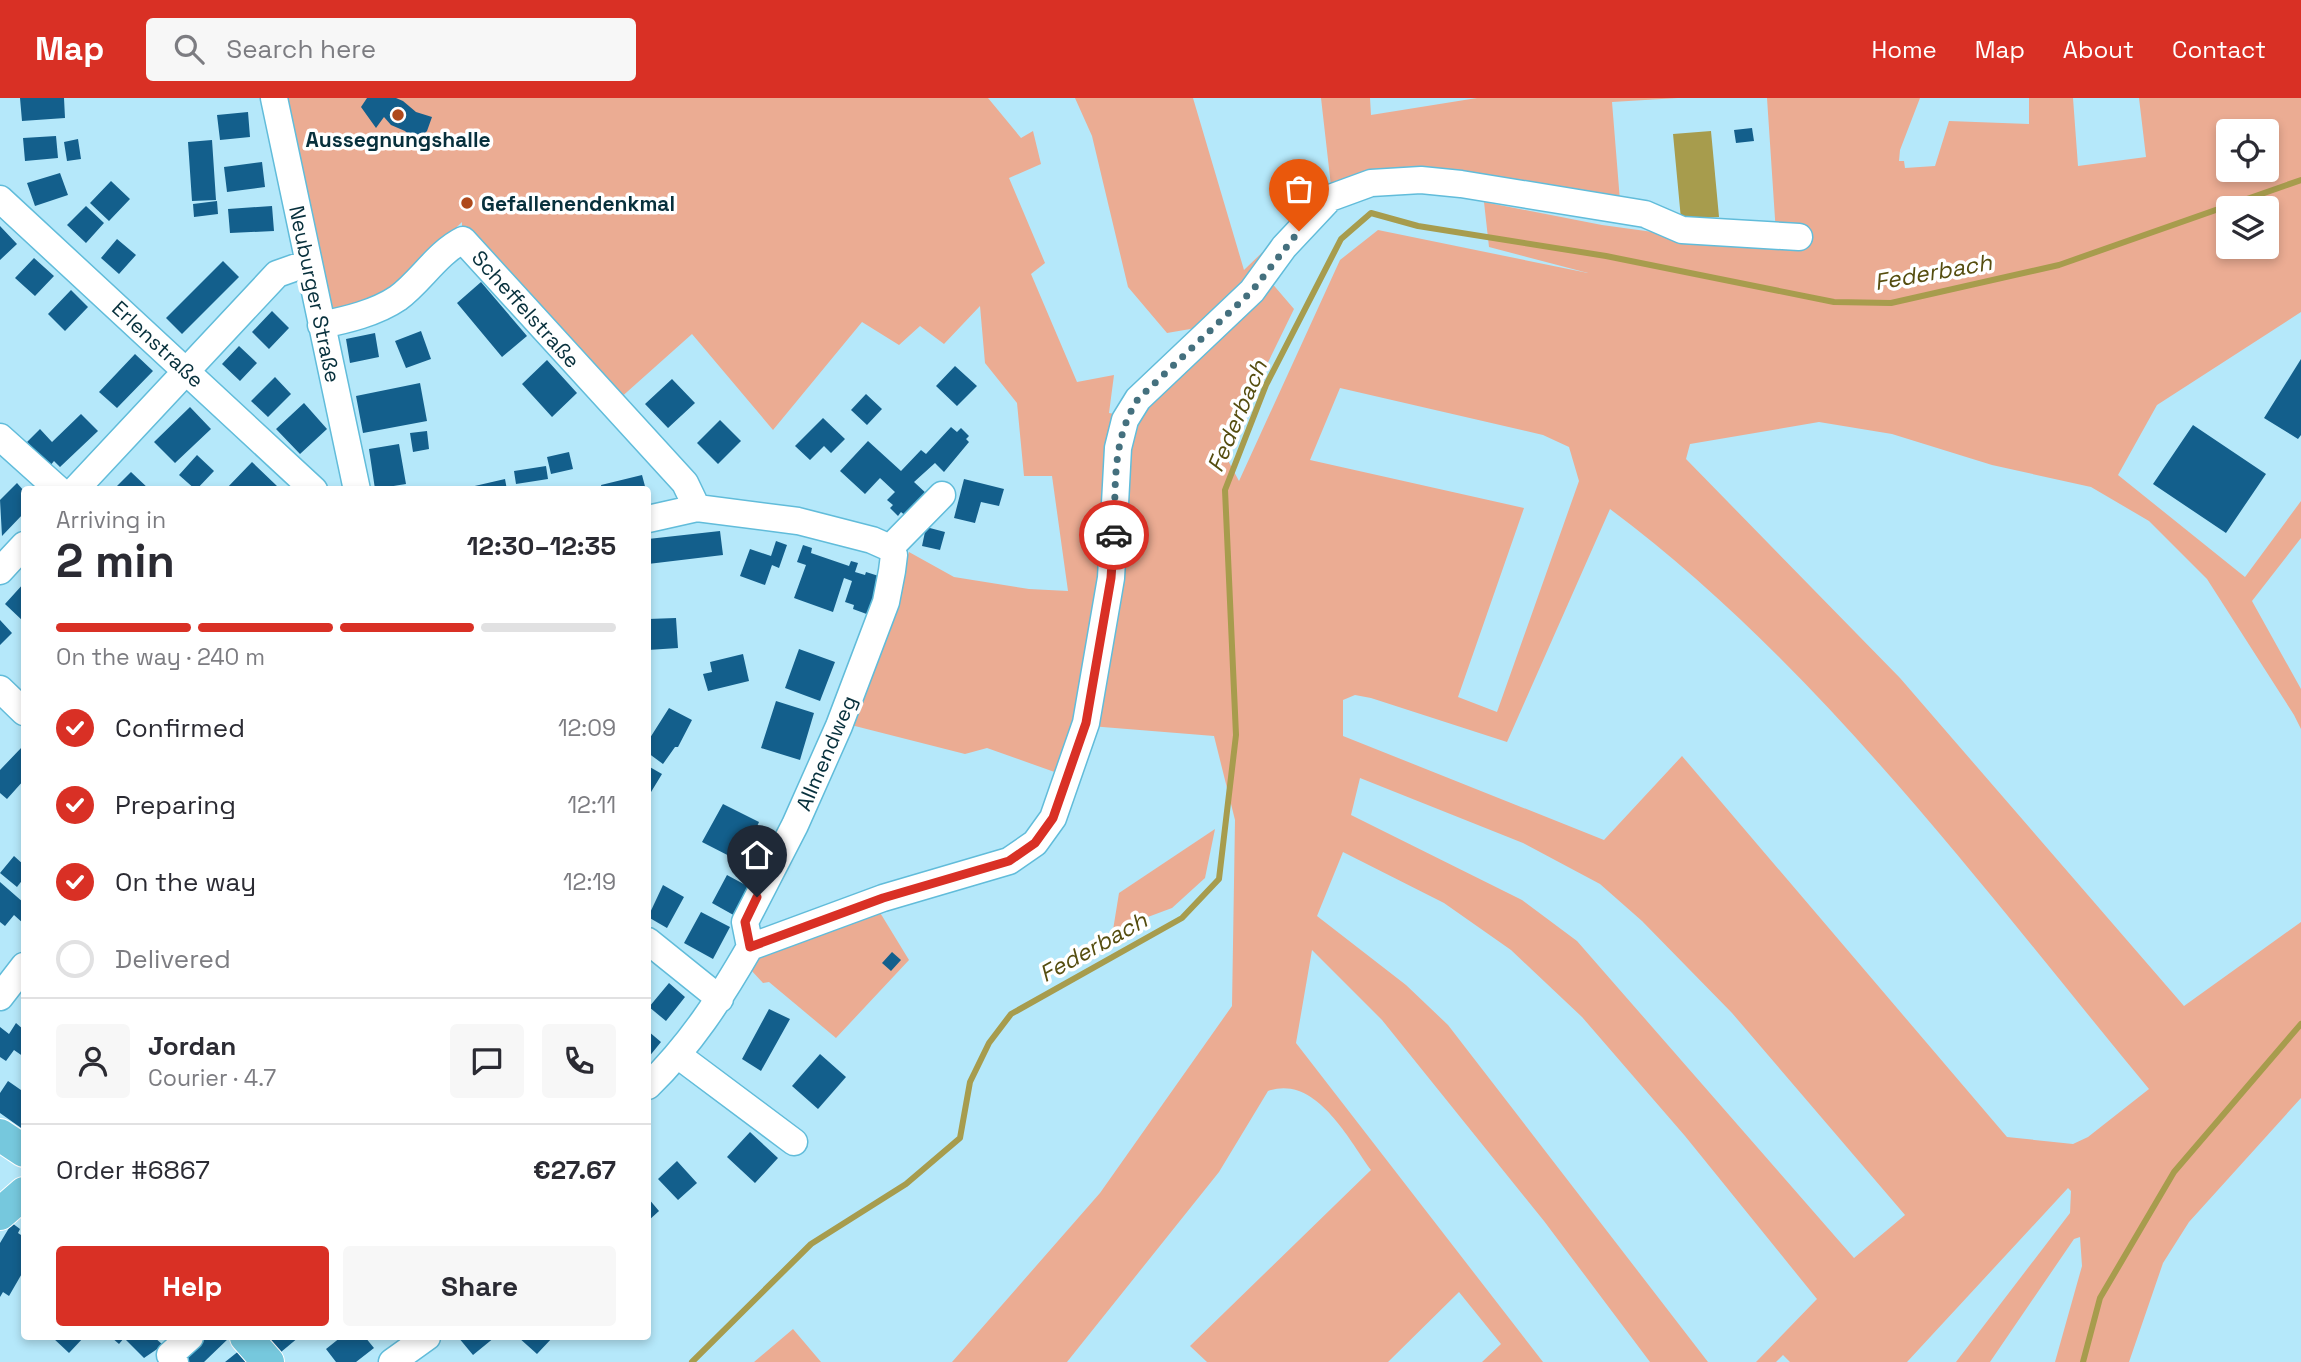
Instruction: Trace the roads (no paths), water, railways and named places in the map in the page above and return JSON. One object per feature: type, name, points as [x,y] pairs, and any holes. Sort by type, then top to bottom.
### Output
[{"type":"main road","points":[[0,1135],[21,1149]]},
{"type":"main road","points":[[0,1214],[21,1196]]},
{"type":"main road","points":[[249,1340],[268,1362]]},
{"type":"street","name":"Neuburger Straße","points":[[274,98],[356,486]]},
{"type":"street","points":[[651,1083],[678,1056],[720,999],[750,947],[883,898],[1009,861],[1035,843],[1053,818],[1086,723],[1111,578],[1118,448],[1125,420],[1138,399],[1252,291],[1284,247],[1330,198],[1371,183],[1421,180],[1645,214],[1682,230],[1799,237]]},
{"type":"street","name":"Erlenstraße","points":[[0,199],[310,486]]},
{"type":"street","name":"Scheffelstraße","points":[[321,325],[351,319],[397,298],[451,246],[463,240],[685,483],[697,508]]},
{"type":"street","points":[[79,486],[277,274],[307,263]]},
{"type":"street","points":[[0,437],[54,486]]},
{"type":"street","points":[[651,518],[697,508],[798,521],[872,540],[890,548],[942,495]]},
{"type":"street","points":[[0,571],[21,548]]},
{"type":"street","name":"Allmendweg","points":[[750,947],[745,922],[795,825],[841,723],[886,602],[894,555],[890,548]]},
{"type":"street","points":[[0,689],[21,709]]},
{"type":"street","points":[[651,944],[720,999]]},
{"type":"street","points":[[0,997],[21,970]]},
{"type":"street","points":[[678,1056],[794,1142]]},
{"type":"street","points":[[175,1362],[170,1355],[187,1340]]},
{"type":"street","points":[[392,1362],[423,1340]]},
{"type":"waterway","name":"Federbach","points":[[692,1362],[811,1244],[906,1184],[960,1138],[970,1082],[989,1043],[1011,1014],[1182,918],[1219,879],[1236,735],[1225,490],[1266,385],[1341,239],[1371,213],[1418,226],[1606,256],[1834,302],[1891,303],[2059,265],[2301,180]]},
{"type":"waterway","points":[[2083,1362],[2100,1298],[2174,1172],[2301,1024]]},
{"type":"place","name":"Aussegnungshalle","points":[[398,115]]},
{"type":"place","name":"Gefallenendenkmal","points":[[467,203]]}]
